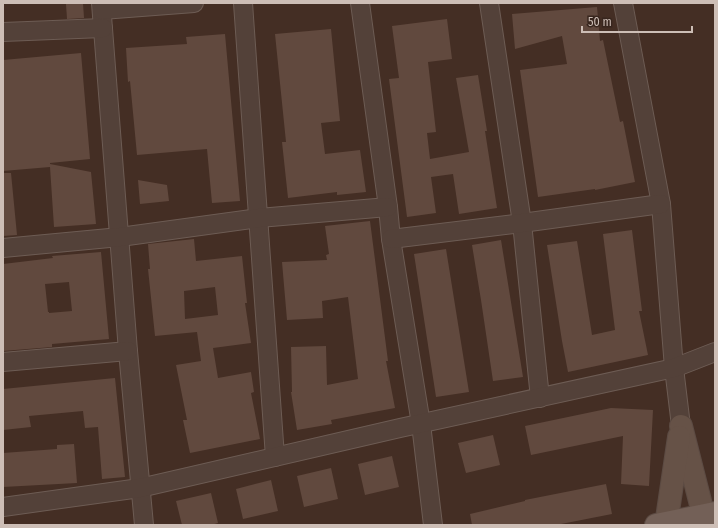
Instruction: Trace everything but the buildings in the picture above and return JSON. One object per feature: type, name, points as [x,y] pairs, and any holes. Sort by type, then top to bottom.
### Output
[{"type":"main road","points":[[663,524],[707,518]]},
{"type":"street","points":[[144,525],[128,351],[101,6],[194,3]]},
{"type":"street","points":[[243,3],[275,457]]},
{"type":"street","points":[[360,3],[391,239],[421,424],[433,525]]},
{"type":"street","points":[[489,3],[522,223],[540,398]]},
{"type":"street","points":[[623,3],[660,204],[674,368],[681,426],[707,518]]},
{"type":"street","points":[[3,32],[103,28]]},
{"type":"street","points":[[391,239],[660,204]]},
{"type":"street","points":[[3,248],[120,237],[259,218],[388,207]]},
{"type":"street","points":[[3,362],[128,351]]},
{"type":"street","points":[[3,507],[140,488],[674,368],[715,352]]},
{"type":"street","points":[[663,524],[681,426]]}]
